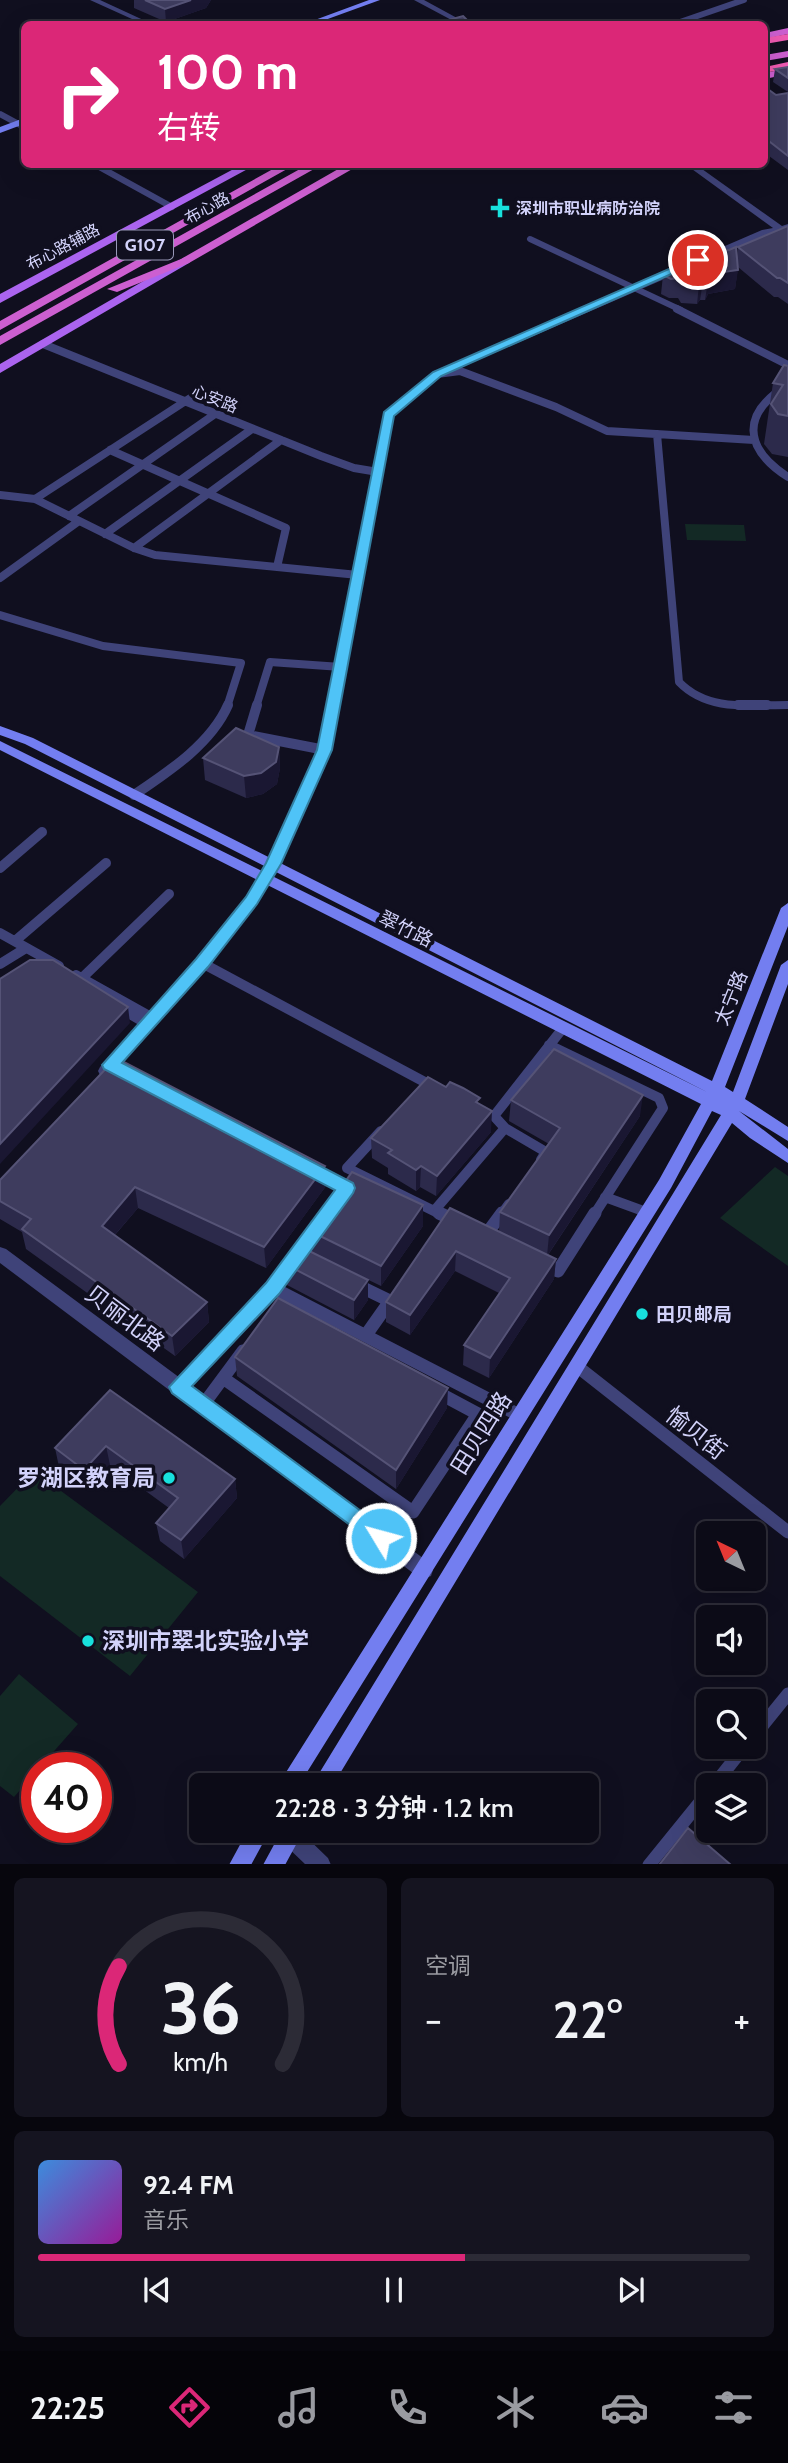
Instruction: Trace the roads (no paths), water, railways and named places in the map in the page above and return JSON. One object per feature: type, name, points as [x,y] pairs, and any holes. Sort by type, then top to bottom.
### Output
[{"type":"highway","points":[[768,36],[788,34]]},
{"type":"highway","points":[[768,40],[788,34]]},
{"type":"highway","points":[[768,49],[788,46]]},
{"type":"highway","points":[[768,57],[788,54]]},
{"type":"highway","points":[[768,63],[788,60]]},
{"type":"highway","points":[[768,69],[788,65]]},
{"type":"highway","points":[[768,75],[788,71]]},
{"type":"highway","name":"布心路","points":[[0,326],[283,168]]},
{"type":"highway","name":"布心路","points":[[0,341],[311,168]]},
{"type":"highway","points":[[277,187],[327,168]]},
{"type":"highway","name":"G107","points":[[54,311],[185,261],[349,168]]},
{"type":"main road","points":[[306,21],[365,0]]},
{"type":"main road","points":[[317,21],[376,0]]},
{"type":"main road","points":[[0,132],[21,126]]},
{"type":"main road","name":"布心路辅路","points":[[0,299],[244,168]]},
{"type":"main road","points":[[0,369],[185,261]]},
{"type":"main road","name":"翠竹路","points":[[0,730],[29,741],[274,864],[788,1135]]},
{"type":"main road","name":"翠竹路","points":[[0,745],[563,1028],[713,1096]]},
{"type":"main road","name":"太宁路","points":[[713,1096],[788,908]]},
{"type":"main road","points":[[329,1773],[734,1107],[788,965]]},
{"type":"main road","name":"田贝四路","points":[[296,1773],[665,1184],[713,1096]]},
{"type":"main road","name":"翠竹路","points":[[734,1107],[755,1134],[788,1157]]},
{"type":"main road","points":[[239,1864],[252,1843]]},
{"type":"main road","points":[[273,1864],[286,1843]]},
{"type":"street","points":[[94,0],[141,21]]},
{"type":"street","points":[[418,0],[458,21]]},
{"type":"street","points":[[683,21],[744,0]]},
{"type":"street","points":[[0,114],[21,124]]},
{"type":"street","points":[[101,168],[172,207]]},
{"type":"street","points":[[695,168],[785,229]]},
{"type":"street","points":[[92,1085],[115,1067],[251,901],[274,864],[325,750],[388,415],[437,374],[631,288],[785,229]]},
{"type":"street","points":[[530,239],[729,333],[788,365]]},
{"type":"street","name":"心安路","points":[[43,344],[345,466],[378,472]]},
{"type":"street","points":[[437,374],[460,371],[556,407],[607,431],[754,440]]},
{"type":"street","points":[[788,385],[759,405],[752,424],[754,440],[763,459],[788,477]]},
{"type":"street","points":[[35,499],[201,391]]},
{"type":"street","points":[[69,516],[215,414]]},
{"type":"street","points":[[105,534],[252,429]]},
{"type":"street","points":[[657,434],[679,682],[686,691],[711,702],[788,705]]},
{"type":"street","points":[[134,548],[281,440]]},
{"type":"street","points":[[110,450],[286,528],[277,567]]},
{"type":"street","points":[[0,495],[35,499],[134,548],[166,556],[358,575]]},
{"type":"street","points":[[0,579],[79,521]]},
{"type":"street","points":[[0,615],[103,646],[241,663],[225,712],[212,730],[183,758],[134,795]]},
{"type":"street","points":[[325,750],[248,735],[270,663],[341,667]]},
{"type":"street","points":[[0,868],[42,832]]},
{"type":"street","points":[[15,941],[106,863]]},
{"type":"street","points":[[82,978],[169,894]]},
{"type":"street","points":[[0,933],[82,978],[150,1021]]},
{"type":"street","points":[[0,964],[26,948]]},
{"type":"street","points":[[202,963],[422,1088],[449,1094]]},
{"type":"street","points":[[33,967],[41,965],[52,968],[150,1021]]},
{"type":"street","points":[[531,1173],[546,1152],[505,1128],[488,1113],[563,1028]]},
{"type":"street","points":[[534,1259],[558,1271],[663,1108],[659,1098],[549,1045]]},
{"type":"street","points":[[391,1121],[347,1168],[498,1242]]},
{"type":"street","points":[[434,1211],[505,1128]]},
{"type":"street","points":[[179,1387],[303,1258],[346,1188],[298,1162]]},
{"type":"street","points":[[665,1184],[683,1193]]},
{"type":"street","points":[[475,1231],[516,1194]]},
{"type":"street","points":[[605,1197],[646,1212]]},
{"type":"street","name":"贝丽北路","points":[[0,1254],[424,1570]]},
{"type":"street","points":[[344,1278],[390,1301],[366,1335]]},
{"type":"street","points":[[273,1288],[521,1416]]},
{"type":"street","points":[[203,1405],[253,1336]]},
{"type":"street","name":"愉贝街","points":[[578,1367],[788,1532]]},
{"type":"street","points":[[223,1378],[413,1513],[478,1413],[423,1384]]},
{"type":"street","points":[[766,1724],[786,1703]]},
{"type":"street","points":[[724,1773],[735,1759]]},
{"type":"street","points":[[649,1864],[696,1807]]},
{"type":"street","points":[[301,1843],[321,1864]]},
{"type":"place","name":"深圳市职业病防治院","points":[[500,208]]},
{"type":"place","name":"田贝邮局","points":[[642,1314]]},
{"type":"place","name":"罗湖区教育局","points":[[169,1478]]},
{"type":"place","name":"深圳市翠北实验小学","points":[[88,1641]]}]
